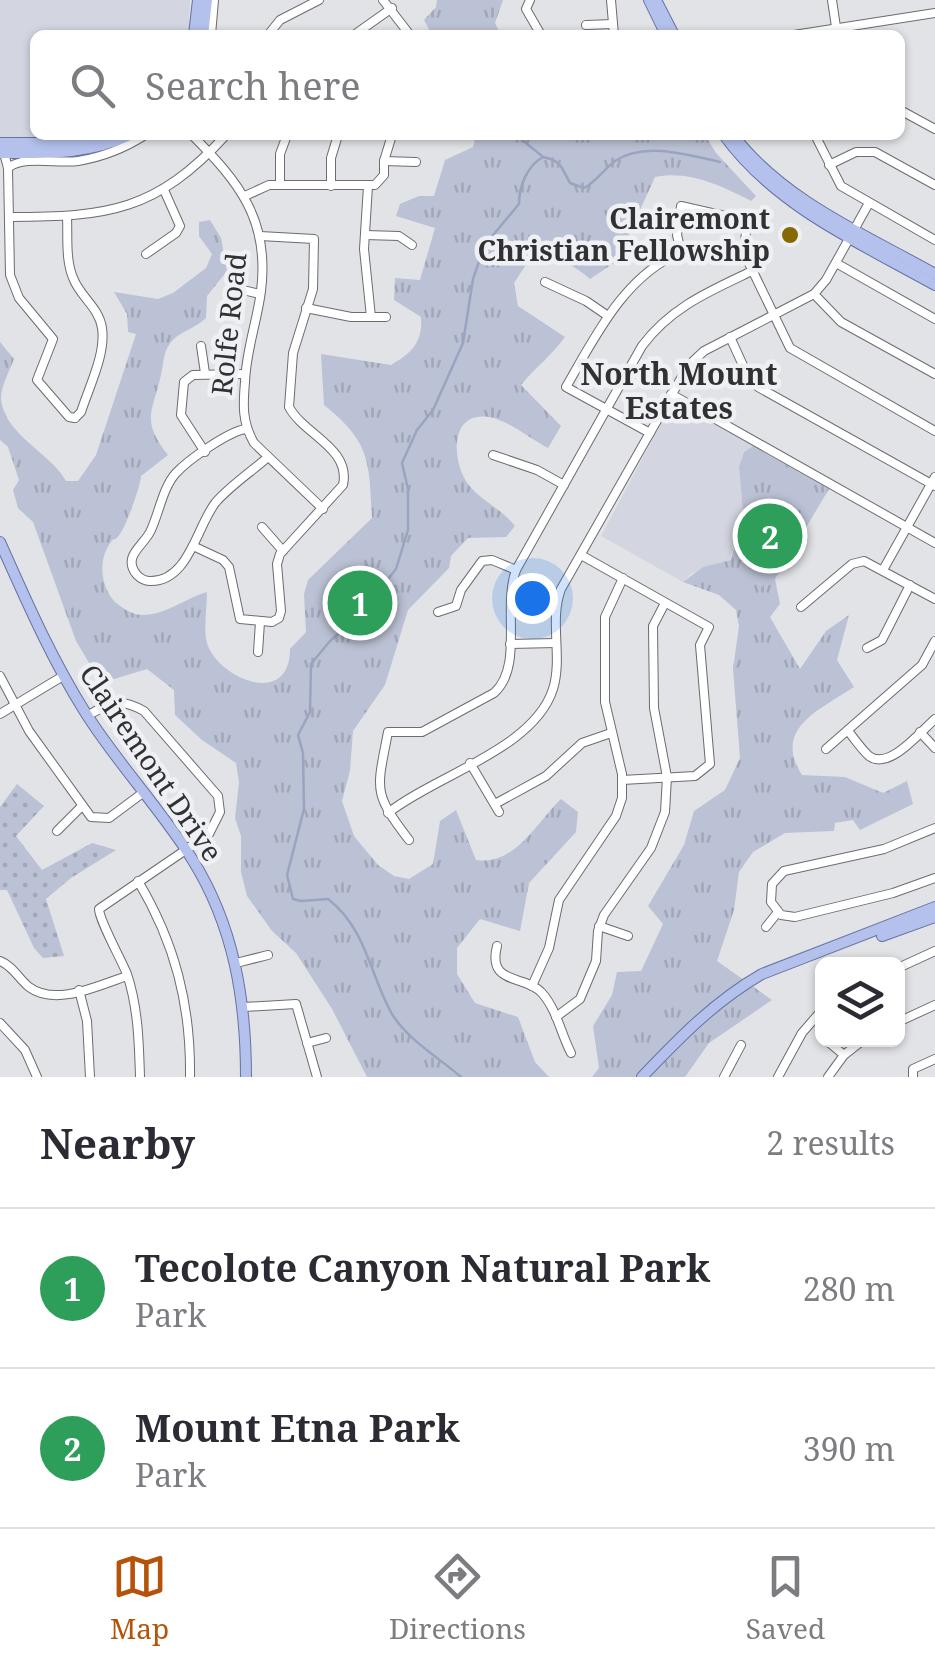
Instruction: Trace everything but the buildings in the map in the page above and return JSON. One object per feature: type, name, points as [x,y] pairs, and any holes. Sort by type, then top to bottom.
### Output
[{"type":"main road","points":[[195,30],[198,0]]},
{"type":"main road","points":[[203,30],[210,0]]},
{"type":"main road","points":[[652,0],[664,30]]},
{"type":"main road","points":[[652,0],[671,30]]},
{"type":"main road","points":[[1,150],[88,140]]},
{"type":"main road","points":[[1,150],[78,152],[120,140]]},
{"type":"main road","points":[[728,140],[768,185],[935,274]]},
{"type":"main road","points":[[738,140],[787,189],[935,285]]},
{"type":"main road","name":"Clairemont Drive","points":[[0,544],[63,676],[185,849],[218,908],[236,963],[244,1007],[246,1077]]},
{"type":"main road","points":[[642,1077],[695,1021],[742,986],[776,968],[935,907]]},
{"type":"main road","points":[[650,1077],[700,1025],[766,979],[935,917]]},
{"type":"street","points":[[210,0],[211,30]]},
{"type":"street","points":[[272,30],[280,20],[319,0]]},
{"type":"street","points":[[383,0],[407,30]]},
{"type":"street","points":[[361,30],[402,0]]},
{"type":"street","points":[[530,0],[526,8],[538,30]]},
{"type":"street","points":[[611,0],[614,30]]},
{"type":"street","points":[[832,0],[836,26]]},
{"type":"street","points":[[817,30],[935,13]]},
{"type":"street","points":[[586,25],[613,24]]},
{"type":"street","points":[[905,113],[935,129]]},
{"type":"street","points":[[8,168],[15,162],[92,157],[136,140]]},
{"type":"street","name":"Rolfe Road","points":[[197,140],[228,171],[245,196],[260,236],[260,294],[245,374],[246,429],[268,457],[323,509]]},
{"type":"street","points":[[10,217],[67,217],[125,207],[164,190],[222,140]]},
{"type":"street","points":[[280,186],[280,154],[284,140]]},
{"type":"street","points":[[332,186],[337,140]]},
{"type":"street","points":[[245,196],[263,186],[368,186],[382,180],[391,140]]},
{"type":"street","points":[[817,140],[841,186],[935,240]]},
{"type":"street","points":[[1,150],[8,168],[8,258],[12,284],[53,339],[37,380],[75,422],[102,347],[102,329],[98,315],[74,282],[67,217]]},
{"type":"street","points":[[829,165],[856,152],[875,152],[935,185]]},
{"type":"street","points":[[384,162],[416,162]]},
{"type":"street","points":[[368,186],[364,249],[371,317]]},
{"type":"street","points":[[146,254],[180,226],[164,190]]},
{"type":"street","points":[[388,813],[516,737],[544,709],[556,676],[557,599],[671,394],[694,359],[814,294],[869,203]]},
{"type":"street","points":[[650,433],[566,387],[608,316],[651,270],[680,252],[676,235],[680,206],[747,221],[742,243],[752,272],[786,343],[795,352],[935,431]]},
{"type":"street","points":[[365,235],[399,236],[412,245]]},
{"type":"street","points":[[194,546],[229,567],[240,618],[272,622],[281,611],[278,564],[283,551],[343,485],[344,467],[337,454],[290,406],[293,354],[312,289],[314,241],[310,236],[260,236]]},
{"type":"street","points":[[836,263],[935,319]]},
{"type":"street","points":[[410,840],[380,797],[378,783],[388,732],[422,732],[494,693],[507,676],[510,602],[516,570],[642,346],[662,321],[698,297],[752,272]]},
{"type":"street","points":[[545,282],[608,316]]},
{"type":"street","points":[[238,289],[260,294]]},
{"type":"street","points":[[814,294],[841,322],[935,374]]},
{"type":"street","points":[[306,308],[352,318],[386,317]]},
{"type":"street","points":[[730,337],[746,372],[758,387],[934,483],[884,570]]},
{"type":"street","points":[[201,346],[204,374]]},
{"type":"street","points":[[204,452],[184,422],[181,389],[192,375],[245,374]]},
{"type":"street","points":[[671,394],[935,542]]},
{"type":"street","points":[[246,429],[234,432],[176,472],[151,531],[134,549],[133,568],[142,580],[160,580],[179,567],[194,546],[212,507],[268,457]]},
{"type":"street","points":[[492,455],[564,484]]},
{"type":"street","points":[[262,526],[283,551]]},
{"type":"street","points":[[581,555],[709,627],[700,644],[710,759],[704,772],[695,776],[622,780]]},
{"type":"street","points":[[438,612],[456,606],[461,590],[482,561],[492,560],[516,570]]},
{"type":"street","points":[[802,607],[857,562],[870,562],[935,599]]},
{"type":"street","points":[[532,986],[549,948],[559,900],[616,816],[622,798],[622,780],[605,702],[605,617],[622,578]]},
{"type":"street","points":[[867,648],[882,640],[910,585]]},
{"type":"street","points":[[556,1017],[580,999],[596,961],[599,926],[656,839],[665,812],[667,777],[654,708],[653,626],[665,602]]},
{"type":"street","points":[[258,652],[260,622]]},
{"type":"street","points":[[826,749],[922,665],[935,641]]},
{"type":"street","points":[[510,644],[556,644]]},
{"type":"street","points":[[0,676],[14,706],[91,817],[108,818],[144,792]]},
{"type":"street","points":[[0,714],[63,676]]},
{"type":"street","points":[[88,716],[113,703],[129,702],[144,711],[218,796],[217,824],[210,834],[99,909],[99,917],[106,924],[127,976],[139,1036],[140,1077]]},
{"type":"street","points":[[848,731],[869,756],[882,760],[892,757],[935,720]]},
{"type":"street","points":[[920,732],[935,748]]},
{"type":"street","points":[[470,763],[497,808],[546,776],[582,743],[611,734]]},
{"type":"street","points":[[57,831],[82,806]]},
{"type":"street","points":[[935,828],[884,849],[784,871],[770,890],[771,902],[778,912],[795,917],[893,894],[935,878]]},
{"type":"street","points":[[138,881],[168,938],[182,982],[190,1077]]},
{"type":"street","points":[[766,927],[778,912]]},
{"type":"street","points":[[599,926],[628,936]]},
{"type":"street","points":[[497,946],[494,960],[498,969],[544,994],[571,1053]]},
{"type":"street","points":[[905,965],[935,951]]},
{"type":"street","points":[[236,963],[268,955]]},
{"type":"street","points":[[0,961],[10,965],[31,989],[46,995],[127,976]]},
{"type":"street","points":[[79,990],[87,1021],[90,1077]]},
{"type":"street","points":[[244,1007],[296,1004],[317,1077]]},
{"type":"street","points":[[905,1019],[934,1009]]},
{"type":"street","points":[[778,1077],[815,1018]]},
{"type":"street","points":[[0,1022],[25,1050],[37,1077]]},
{"type":"street","points":[[809,1024],[815,1030]]},
{"type":"street","points":[[307,1043],[326,1038]]},
{"type":"street","points":[[724,1077],[741,1045]]},
{"type":"street","points":[[835,1047],[844,1055]]},
{"type":"street","points":[[828,1077],[854,1047]]},
{"type":"street","points":[[914,1077],[913,1070],[935,1060]]},
{"type":"shaded area","points":[[0,0],[190,0],[188,30],[30,30],[30,140],[74,140],[0,141]]},
{"type":"shaded area","points":[[673,401],[753,446],[744,452],[739,466],[743,513],[730,560],[691,574],[683,582],[601,536]]},
{"type":"green space","points":[[437,0],[503,0],[495,23],[498,30],[429,30],[424,20]]},
{"type":"green space","points":[[475,140],[708,140],[756,196],[751,201],[693,178],[655,177],[617,261],[590,279],[561,261],[529,260],[514,283],[518,306],[565,337],[521,385],[561,426],[548,448],[493,418],[468,420],[461,428],[457,450],[462,474],[473,490],[515,526],[506,537],[468,538],[451,556],[449,568],[408,610],[385,685],[353,731],[350,771],[342,801],[354,836],[378,865],[394,876],[409,879],[433,864],[440,821],[456,810],[476,860],[490,860],[514,849],[561,799],[578,812],[576,832],[529,883],[520,931],[480,919],[457,948],[457,974],[475,1003],[518,1017],[535,1062],[549,1077],[367,1077],[332,1009],[296,953],[272,931],[247,896],[241,872],[241,836],[235,818],[239,782],[236,763],[175,715],[174,690],[147,669],[101,683],[76,641],[33,522],[18,508],[13,490],[19,480],[8,447],[0,440],[0,342],[14,359],[1,398],[10,422],[66,481],[78,481],[96,455],[136,334],[128,332],[127,314],[114,292],[158,299],[173,293],[206,268],[212,254],[199,236],[199,222],[210,220],[221,238],[227,271],[207,296],[206,318],[177,336],[166,351],[151,424],[168,455],[141,476],[126,523],[103,559],[103,574],[115,602],[139,615],[160,612],[207,592],[205,634],[211,653],[235,675],[250,681],[265,683],[278,679],[287,668],[290,649],[306,632],[304,594],[308,580],[372,518],[368,467],[359,442],[324,405],[321,354],[391,365],[415,346],[421,317],[394,300],[395,278],[420,280],[435,228],[396,216],[400,204],[419,196],[434,196],[445,160],[473,147]]},
{"type":"green space","points":[[753,446],[829,489],[775,579],[780,604],[770,617],[800,669],[826,631],[849,615],[837,660],[854,687],[804,722],[796,733],[794,759],[802,775],[845,777],[883,793],[907,781],[913,804],[860,830],[853,820],[835,823],[834,831],[785,833],[753,852],[739,872],[734,910],[717,961],[772,1000],[709,1043],[685,1077],[592,1077],[599,1068],[593,1026],[612,995],[617,972],[641,971],[663,924],[648,906],[684,845],[694,811],[725,790],[740,758],[733,669],[739,626],[736,610],[719,595],[683,582],[703,567],[731,560],[743,513],[739,467],[744,452]]},
{"type":"green space","points":[[770,500],[805,518],[795,536],[781,544],[749,534],[764,501]]},
{"type":"green space","points":[[748,539],[779,553],[781,559],[762,587],[750,578],[744,566]]},
{"type":"green space","points":[[17,784],[44,806],[16,836],[42,870],[92,843],[116,850],[46,899],[64,956],[43,958],[34,948],[7,890],[0,890],[0,807]]},
{"type":"waterway","points":[[522,140],[542,156]]},
{"type":"waterway","points":[[461,1077],[415,1040],[392,1014],[359,938],[341,911],[328,899],[293,899],[287,875],[304,809],[303,753],[298,735],[310,712],[311,664],[359,616],[396,569],[408,530],[408,489],[402,463],[417,430],[433,410],[463,343],[473,279],[482,253],[519,204],[522,184],[532,166],[543,157],[554,160],[570,183],[584,188],[615,161],[639,152],[667,151],[720,162]]},
{"type":"place","name":"Clairemont Christian Fellowship","points":[[790,235]]},
{"type":"place","name":"Mount Etna Park","points":[[770,536]]},
{"type":"place","name":"Tecolote Canyon Natural Park","points":[[360,603]]},
{"type":"district","name":"North Mount Estates","points":[[679,392]]}]
